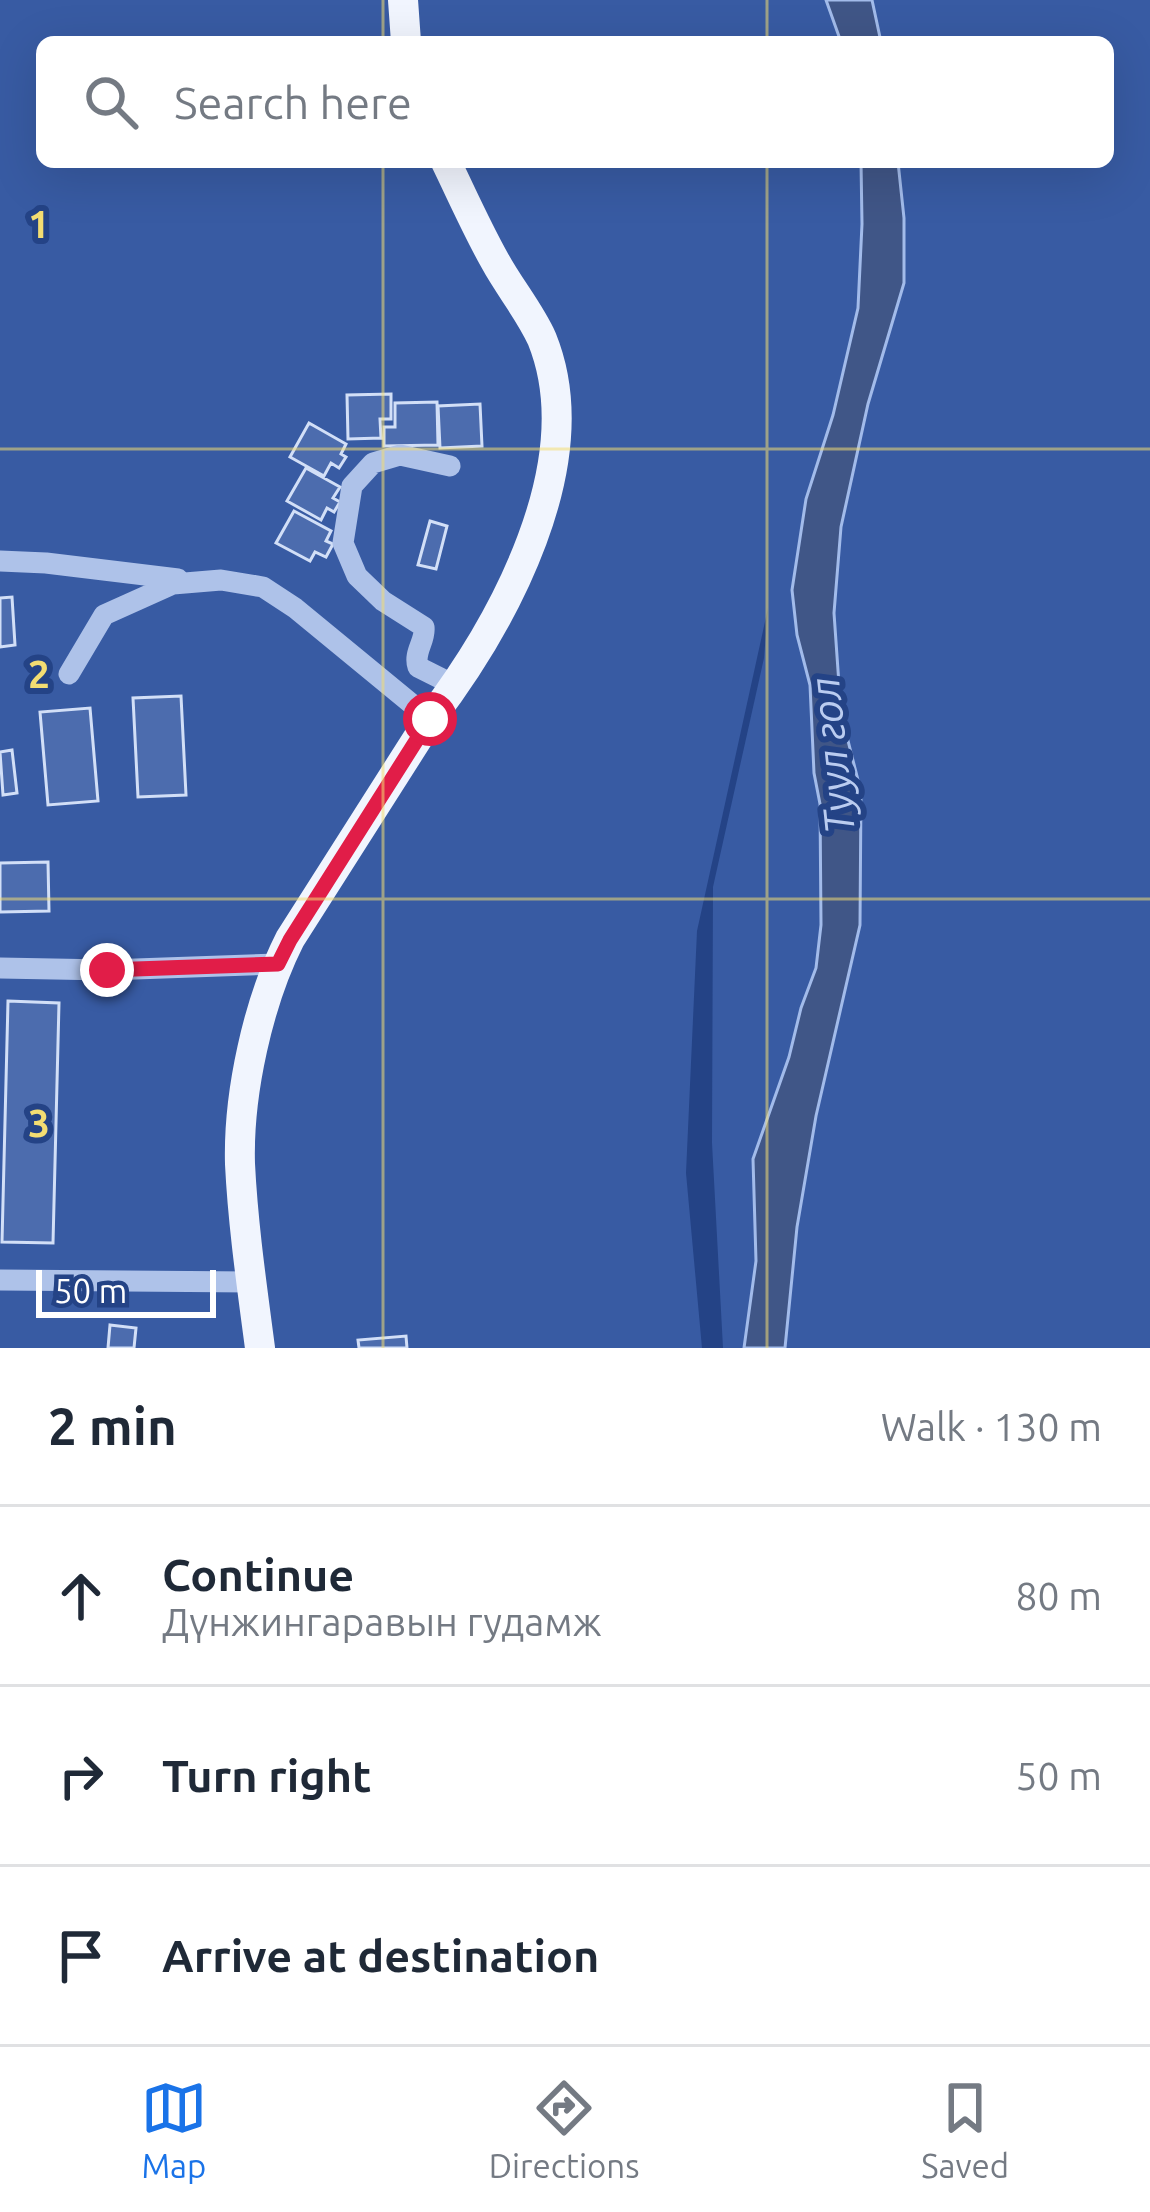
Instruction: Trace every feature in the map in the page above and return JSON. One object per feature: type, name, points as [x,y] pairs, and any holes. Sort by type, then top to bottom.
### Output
[{"type":"main road","points":[[403,0],[406,36]]},
{"type":"main road","points":[[260,1348],[240,1160],[253,1039],[278,964],[500,613],[549,492],[555,421],[553,385],[542,340],[493,257],[449,168]]},
{"type":"street","points":[[450,466],[400,455],[373,463],[352,486],[343,543],[357,576],[383,601],[424,626],[418,667],[456,686]]},
{"type":"street","points":[[0,560],[201,582]]},
{"type":"street","points":[[69,674],[104,615],[173,584],[221,580],[263,587],[295,608],[430,719]]},
{"type":"street","points":[[0,968],[278,964]]},
{"type":"street","points":[[0,1280],[251,1282]]},
{"type":"shaded area","points":[[0,0],[1150,0],[1150,1348],[723,1348],[712,1143],[713,887],[764,658],[768,608],[697,931],[686,1173],[702,1348],[0,1348]]},
{"type":"water","points":[[826,0],[872,0],[880,36],[839,36]]},
{"type":"water","name":"Туул гол","points":[[861,168],[899,168],[904,283],[868,404],[841,527],[834,613],[841,713],[861,792],[860,925],[816,1116],[797,1227],[785,1348],[744,1348],[756,1261],[753,1159],[816,968],[821,925],[820,804],[810,685],[792,590],[806,499],[833,415],[858,308]]},
{"type":"building","points":[[391,394],[391,419],[380,419],[381,438],[348,439],[347,395]]},
{"type":"building","points":[[437,402],[438,445],[384,446],[384,427],[395,427],[395,403]]},
{"type":"building","points":[[480,404],[482,446],[440,448],[438,406]]},
{"type":"building","points":[[309,423],[346,444],[341,454],[346,457],[339,468],[331,463],[324,476],[290,457]]},
{"type":"building","points":[[306,468],[340,487],[333,498],[340,502],[334,512],[327,508],[321,520],[287,501]]},
{"type":"building","points":[[294,511],[331,531],[326,541],[333,544],[326,557],[315,552],[310,561],[276,543]]},
{"type":"building","points":[[430,521],[447,526],[436,569],[418,565]]},
{"type":"building","points":[[12,597],[15,645],[0,647],[0,598]]},
{"type":"building","points":[[181,696],[186,795],[138,797],[133,698]]},
{"type":"building","points":[[90,708],[98,801],[48,805],[40,712]]},
{"type":"building","points":[[12,750],[17,793],[3,795],[0,752]]},
{"type":"building","points":[[48,862],[49,911],[0,912],[0,863]]},
{"type":"building","points":[[8,1001],[59,1003],[53,1243],[2,1242]]},
{"type":"building","points":[[110,1325],[136,1328],[134,1348],[108,1348]]},
{"type":"building","points":[[406,1336],[407,1348],[359,1348],[358,1340]]},
{"type":"route","points":[[107,970],[278,964],[430,719]]}]
